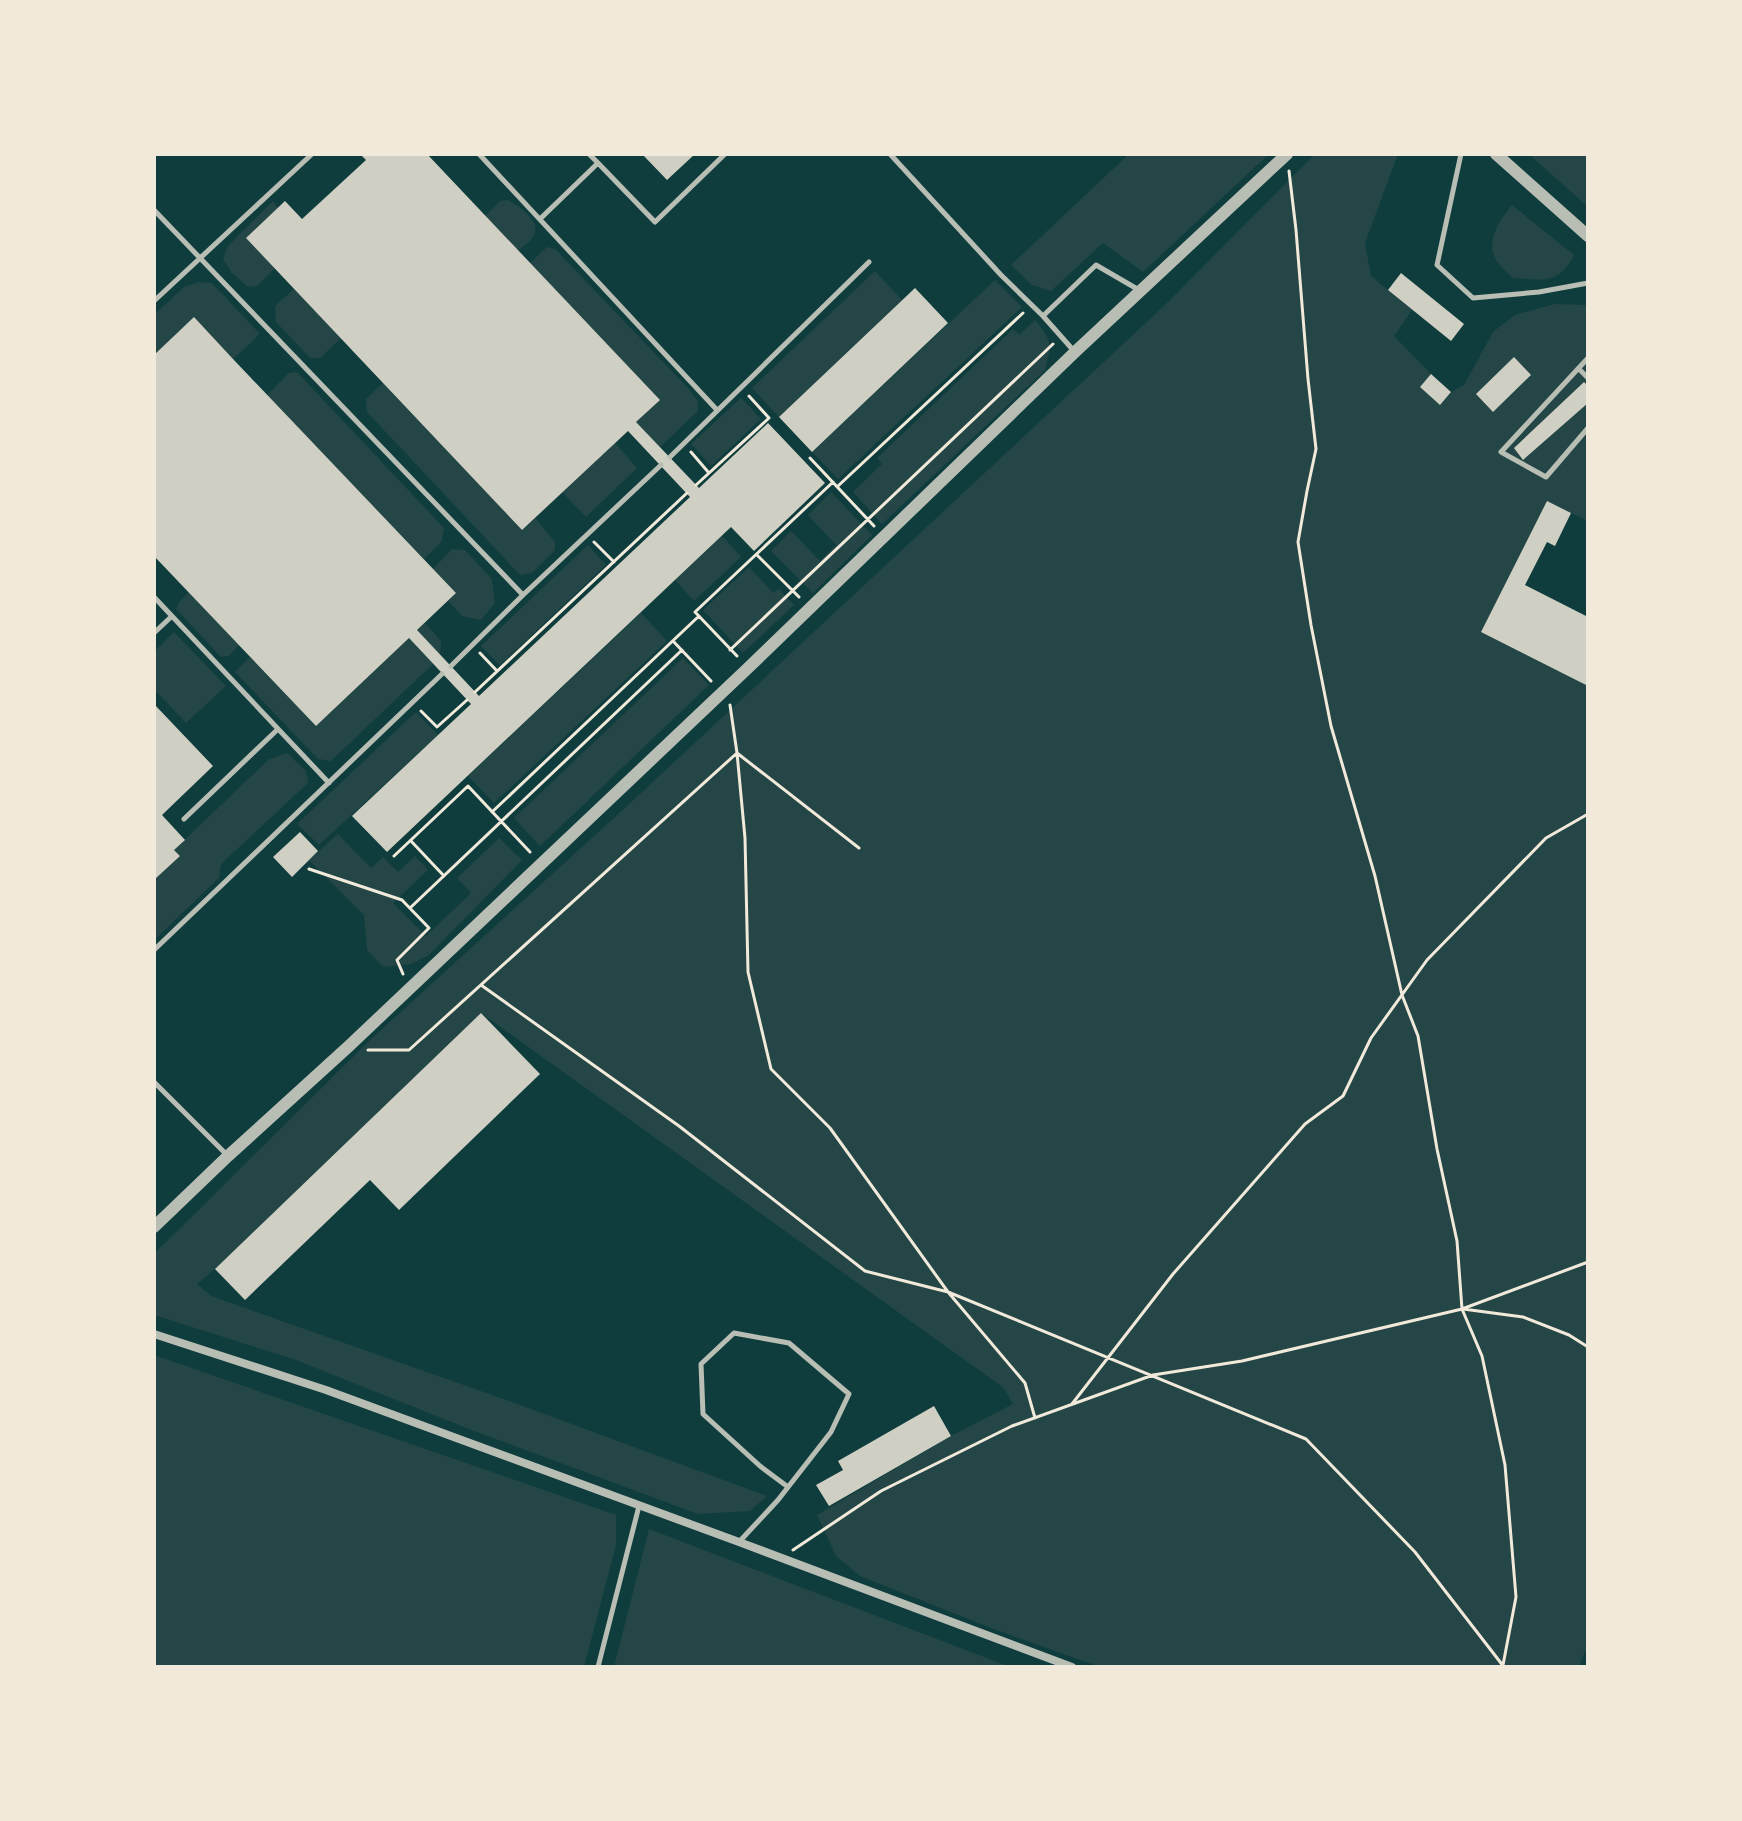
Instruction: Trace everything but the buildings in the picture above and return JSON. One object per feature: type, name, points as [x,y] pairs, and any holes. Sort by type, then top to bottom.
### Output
[{"type":"street","points":[[154,1227],[349,1046],[748,668],[1075,352],[1287,154]]},
{"type":"street","points":[[1496,154],[1588,236]]},
{"type":"street","points":[[154,1334],[326,1390],[1072,1667]]},
{"type":"lane","points":[[154,301],[312,154]]},
{"type":"lane","points":[[479,154],[717,410]]},
{"type":"lane","points":[[589,154],[655,222],[725,154]]},
{"type":"lane","points":[[890,154],[1075,352]]},
{"type":"lane","points":[[1461,154],[1437,265],[1473,298],[1539,292],[1588,283]]},
{"type":"lane","points":[[540,219],[598,163]]},
{"type":"lane","points":[[154,210],[523,595]]},
{"type":"lane","points":[[670,457],[869,262]]},
{"type":"lane","points":[[1043,316],[1096,265],[1140,291]]},
{"type":"lane","points":[[1588,358],[1501,452],[1546,477],[1588,428]]},
{"type":"lane","points":[[1579,369],[1588,378]]},
{"type":"lane","points":[[451,666],[661,465]]},
{"type":"lane","points":[[154,597],[329,783]]},
{"type":"lane","points":[[154,633],[172,616]]},
{"type":"lane","points":[[154,950],[442,674]]},
{"type":"lane","points":[[184,819],[278,729]]},
{"type":"lane","points":[[154,1082],[228,1156]]},
{"type":"lane","points":[[739,1542],[788,1487],[831,1432],[849,1394],[789,1343],[734,1333],[701,1364],[703,1414],[788,1487]]},
{"type":"lane","points":[[598,1667],[639,1505]]},
{"type":"path","points":[[1289,169],[1316,449],[1298,542],[1331,726],[1375,876],[1402,995],[1418,1036],[1437,1149],[1457,1241],[1462,1309],[1482,1356],[1505,1465],[1516,1597],[1503,1666]]},
{"type":"path","points":[[838,486],[1031,305]]},
{"type":"path","points":[[730,650],[1061,335]]},
{"type":"path","points":[[696,485],[769,418],[741,388]]},
{"type":"path","points":[[683,444],[709,473]]},
{"type":"path","points":[[810,458],[885,537]]},
{"type":"path","points":[[748,668],[695,612],[833,482]]},
{"type":"path","points":[[475,692],[687,493]]},
{"type":"path","points":[[587,535],[614,562]]},
{"type":"path","points":[[757,555],[810,608]]},
{"type":"path","points":[[492,812],[699,616]]},
{"type":"path","points":[[673,641],[724,690],[737,753],[745,838],[748,972],[771,1069],[830,1128],[948,1292],[1025,1383],[1035,1418]]},
{"type":"path","points":[[472,644],[497,671]]},
{"type":"path","points":[[410,908],[682,650]]},
{"type":"path","points":[[413,702],[437,727],[467,700]]},
{"type":"path","points":[[737,753],[859,848]]},
{"type":"path","points":[[349,1046],[371,1051],[409,1050],[737,753]]},
{"type":"path","points":[[394,856],[468,786],[541,864]]},
{"type":"path","points":[[1072,1404],[1173,1274],[1305,1124],[1343,1096],[1371,1038],[1427,960],[1546,838],[1588,814]]},
{"type":"path","points":[[410,841],[444,876]]},
{"type":"path","points":[[309,869],[402,900],[429,928],[397,960],[409,988]]},
{"type":"path","points":[[481,985],[679,1126],[865,1271],[948,1292],[1306,1439],[1415,1552],[1503,1666]]},
{"type":"path","points":[[782,1558],[881,1491],[1012,1426],[1153,1375],[1242,1361],[1462,1309],[1588,1262]]},
{"type":"path","points":[[1462,1309],[1523,1317],[1569,1335],[1588,1347]]},
{"type":"shaded area","points":[[1129,154],[1269,154],[1143,272],[1103,243],[1051,291],[1032,285],[1011,265]]},
{"type":"shaded area","points":[[1315,154],[1398,154],[1365,243],[1371,276],[1412,310],[1394,336],[1451,392],[1464,385],[1493,332],[1515,315],[1555,304],[1588,305],[1588,521],[1548,502],[1481,632],[1588,686],[1588,1644],[1579,1667],[1100,1667],[860,1576],[836,1556],[817,1515],[951,1436],[1013,1404],[1004,1388],[481,1013],[197,1284],[211,1296],[767,1496],[750,1511],[698,1514],[469,1429],[296,1360],[154,1315],[154,1254],[371,1039],[627,806],[1165,305]]},
{"type":"shaded area","points":[[1529,154],[1588,154],[1588,207]]},
{"type":"shaded area","points":[[508,200],[527,214],[535,228],[533,236],[518,251],[485,216],[500,201]]},
{"type":"shaded area","points":[[273,201],[278,208],[275,268],[257,286],[248,287],[232,273],[223,259],[228,246]]},
{"type":"shaded area","points":[[1512,205],[1574,255],[1562,272],[1541,280],[1513,278],[1497,261],[1493,237]]},
{"type":"shaded area","points":[[547,247],[555,249],[698,402],[698,411],[660,447],[636,422],[659,400],[530,263]]},
{"type":"shaded area","points":[[875,271],[902,300],[779,417],[752,388]]},
{"type":"shaded area","points":[[995,280],[1022,307],[838,479],[812,452]]},
{"type":"shaded area","points":[[199,282],[212,283],[259,333],[233,359],[194,318],[154,355],[154,315],[184,287]]},
{"type":"shaded area","points":[[294,289],[341,338],[320,358],[310,358],[276,322],[275,306]]},
{"type":"shaded area","points":[[1035,320],[1049,343],[1045,370],[882,524],[853,492],[882,464],[877,458],[1013,329],[1019,335]]},
{"type":"shaded area","points":[[297,372],[444,528],[442,541],[424,559],[267,395],[289,373]]},
{"type":"shaded area","points":[[383,383],[522,530],[535,518],[555,542],[555,550],[532,573],[520,575],[367,412],[366,399]]},
{"type":"shaded area","points":[[741,398],[761,419],[711,466],[691,444]]},
{"type":"shaded area","points":[[615,443],[637,468],[586,517],[562,492]]},
{"type":"shaded area","points":[[831,492],[872,535],[813,593],[771,551],[791,531],[820,561],[836,545],[808,515]]},
{"type":"shaded area","points":[[722,536],[741,557],[694,601],[675,580]]},
{"type":"shaded area","points":[[588,545],[606,565],[500,665],[481,646]]},
{"type":"shaded area","points":[[452,549],[465,550],[492,579],[495,603],[481,620],[462,616],[448,601],[456,593],[433,569]]},
{"type":"shaded area","points":[[749,567],[773,593],[779,589],[794,605],[743,653],[703,610]]},
{"type":"shaded area","points":[[189,592],[239,645],[229,656],[221,657],[176,609]]},
{"type":"shaded area","points":[[641,613],[667,641],[494,803],[468,776]]},
{"type":"shaded area","points":[[425,623],[441,641],[440,655],[417,630]]},
{"type":"shaded area","points":[[174,632],[226,686],[186,723],[154,689],[154,652]]},
{"type":"shaded area","points":[[409,638],[433,664],[331,761],[318,759],[235,672],[250,657],[316,726]]},
{"type":"shaded area","points":[[683,658],[709,685],[540,846],[514,818]]},
{"type":"shaded area","points":[[416,712],[438,735],[319,845],[297,824]]},
{"type":"shaded area","points":[[287,753],[306,771],[308,783],[221,864],[219,878],[154,940],[154,880],[180,856],[174,850],[268,760]]},
{"type":"shaded area","points":[[338,834],[371,868],[383,857],[398,872],[415,856],[428,870],[393,903],[426,936],[471,893],[457,878],[499,838],[522,860],[429,955],[411,964],[383,967],[367,950],[364,915],[309,860]]},
{"type":"shaded area","points":[[154,1355],[616,1515],[616,1545],[584,1667],[154,1667]]},
{"type":"shaded area","points":[[649,1529],[992,1660],[1010,1667],[614,1667]]}]
